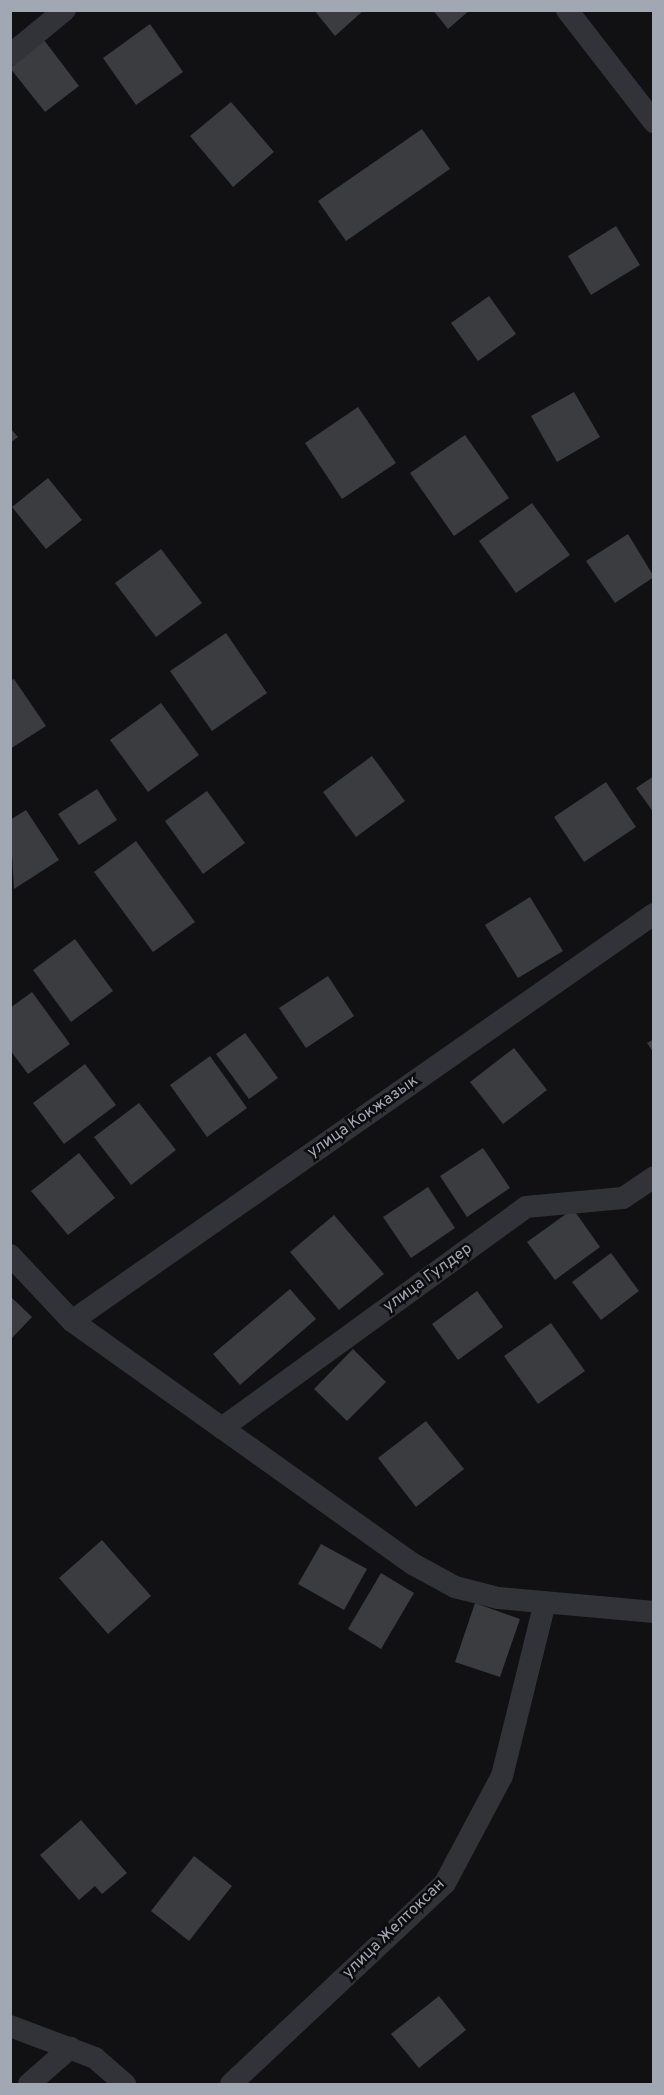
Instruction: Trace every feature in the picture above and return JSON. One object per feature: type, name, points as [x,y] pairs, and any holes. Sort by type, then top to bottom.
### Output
[{"type":"street","points":[[10,55],[65,10]]},
{"type":"street","points":[[567,10],[654,122]]},
{"type":"street","name":"улица Кокжазык","points":[[72,1321],[654,914]]},
{"type":"street","name":"улица Гулдер","points":[[222,1428],[526,1207],[622,1198],[654,1177]]},
{"type":"street","points":[[10,1255],[72,1321],[413,1564],[455,1587],[545,1602],[654,1612]]},
{"type":"street","name":"улица Желтоксан","points":[[231,2085],[445,1883],[502,1776],[545,1602]]},
{"type":"street","points":[[10,2026],[95,2058],[125,2085]]},
{"type":"street","points":[[29,2085],[70,2048]]},
{"type":"building","points":[[314,10],[364,10],[335,36]]},
{"type":"building","points":[[433,10],[470,10],[448,29]]},
{"type":"building","points":[[150,24],[183,72],[136,105],[103,58]]},
{"type":"building","points":[[44,40],[79,86],[45,112],[10,68]]},
{"type":"building","points":[[231,102],[274,152],[233,187],[190,136]]},
{"type":"building","points":[[422,129],[450,169],[346,241],[318,201]]},
{"type":"building","points":[[616,226],[640,265],[591,295],[568,256]]},
{"type":"building","points":[[489,296],[516,334],[478,361],[451,323]]},
{"type":"building","points":[[574,392],[600,437],[557,462],[531,416]]},
{"type":"building","points":[[358,407],[396,463],[342,499],[305,443]]},
{"type":"building","points":[[10,428],[18,437],[10,443]]},
{"type":"building","points":[[465,435],[509,498],[454,536],[410,473]]},
{"type":"building","points":[[48,478],[82,520],[46,549],[12,507]]},
{"type":"building","points":[[532,503],[570,555],[516,593],[479,541]]},
{"type":"building","points":[[628,534],[654,577],[615,603],[586,561]]},
{"type":"building","points":[[161,549],[202,603],[156,637],[115,583]]},
{"type":"building","points":[[226,633],[267,693],[212,731],[170,671]]},
{"type":"building","points":[[14,679],[46,726],[10,749],[10,681]]},
{"type":"building","points":[[161,703],[199,755],[148,792],[110,740]]},
{"type":"building","points":[[372,756],[405,801],[356,837],[323,792]]},
{"type":"building","points":[[654,776],[654,813],[636,788]]},
{"type":"building","points":[[606,782],[636,827],[584,862],[554,817]]},
{"type":"building","points":[[97,789],[117,820],[79,845],[58,814]]},
{"type":"building","points":[[207,791],[245,843],[203,874],[165,821]]},
{"type":"building","points":[[26,810],[59,860],[14,889],[10,820]]},
{"type":"building","points":[[136,841],[195,922],[153,952],[94,872]]},
{"type":"building","points":[[530,897],[563,951],[518,978],[485,925]]},
{"type":"building","points":[[75,939],[113,991],[71,1022],[33,970]]},
{"type":"building","points":[[328,976],[354,1016],[306,1048],[279,1008]]},
{"type":"building","points":[[32,992],[70,1044],[28,1074],[10,1050],[10,1008]]},
{"type":"building","points":[[245,1033],[278,1078],[249,1099],[216,1054]]},
{"type":"building","points":[[654,1039],[654,1053],[647,1043]]},
{"type":"building","points":[[514,1048],[547,1090],[503,1124],[470,1082]]},
{"type":"building","points":[[210,1056],[247,1108],[207,1137],[170,1085]]},
{"type":"building","points":[[85,1064],[116,1105],[64,1144],[33,1103]]},
{"type":"building","points":[[139,1103],[176,1150],[131,1185],[94,1137]]},
{"type":"building","points":[[483,1148],[510,1188],[467,1217],[440,1176]]},
{"type":"building","points":[[79,1153],[115,1198],[68,1235],[31,1191]]},
{"type":"building","points":[[428,1187],[455,1228],[411,1258],[383,1217]]},
{"type":"building","points":[[573,1209],[600,1247],[555,1280],[527,1242]]},
{"type":"building","points":[[334,1215],[384,1274],[339,1310],[290,1252]]},
{"type":"building","points":[[611,1253],[639,1291],[601,1320],[572,1282]]},
{"type":"building","points":[[290,1289],[316,1319],[240,1385],[213,1354]]},
{"type":"building","points":[[477,1291],[503,1327],[458,1360],[432,1324]]},
{"type":"building","points":[[10,1296],[32,1317],[10,1340]]},
{"type":"building","points":[[551,1323],[585,1371],[538,1404],[504,1356]]},
{"type":"building","points":[[353,1349],[386,1382],[347,1421],[314,1389]]},
{"type":"building","points":[[426,1421],[464,1469],[416,1507],[378,1458]]},
{"type":"building","points":[[102,1540],[151,1596],[108,1634],[59,1578]]},
{"type":"building","points":[[321,1544],[367,1569],[344,1610],[298,1584]]},
{"type":"building","points":[[381,1573],[414,1593],[381,1649],[348,1629]]},
{"type":"building","points":[[475,1603],[520,1619],[500,1677],[455,1662]]},
{"type":"building","points":[[81,1820],[127,1873],[102,1894],[95,1886],[79,1900],[40,1855]]},
{"type":"building","points":[[194,1856],[232,1886],[189,1941],[151,1911]]},
{"type":"building","points":[[439,1996],[466,2030],[419,2068],[391,2034]]}]
